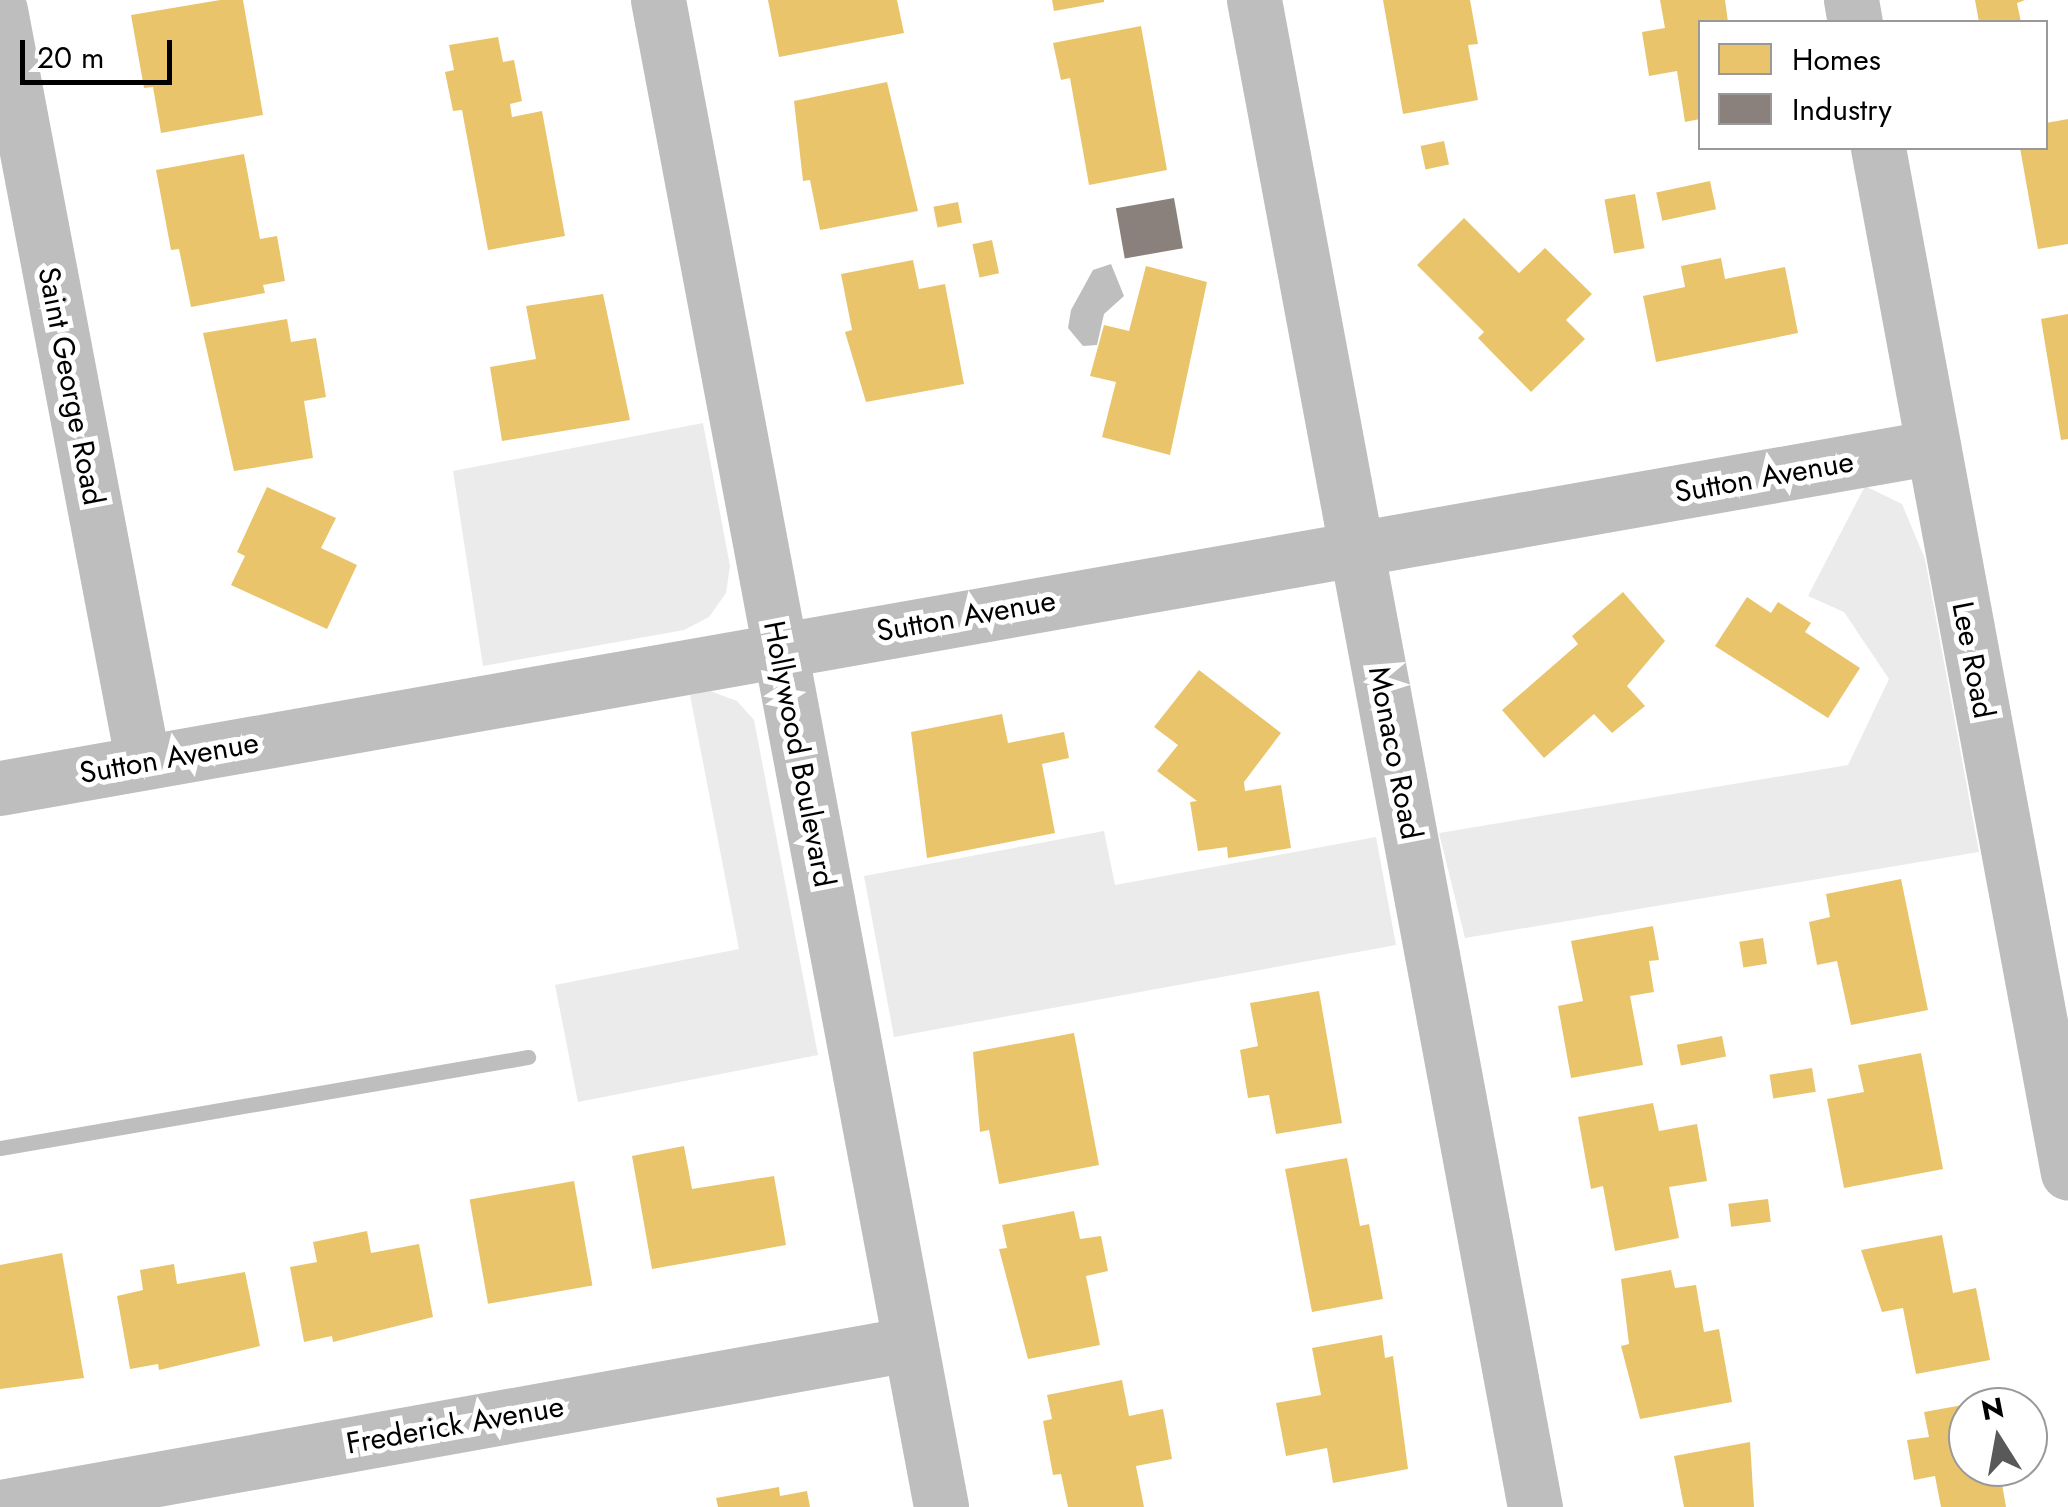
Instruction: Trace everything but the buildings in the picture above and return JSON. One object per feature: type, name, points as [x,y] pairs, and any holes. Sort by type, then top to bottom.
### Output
[{"type":"street","name":"Hollywood Boulevard","points":[[658,0],[941,1507]]},
{"type":"street","name":"Monaco Road","points":[[1254,0],[1535,1507]]},
{"type":"street","name":"Saint George Road","points":[[0,10],[142,763]]},
{"type":"street","name":"Lee Road","points":[[1878,150],[2068,1173]]},
{"type":"street","name":"Sutton Avenue","points":[[0,788],[1933,446]]},
{"type":"street","name":"Frederick Avenue","points":[[0,1507],[910,1344]]},
{"type":"shaded area","points":[[1111,264],[1124,296],[1104,314],[1097,345],[1083,346],[1068,328],[1071,310],[1093,270]]},
{"type":"shaded area","points":[[703,423],[730,566],[726,593],[709,617],[684,630],[483,666],[453,471]]},
{"type":"shaded area","points":[[1865,486],[1902,504],[1925,559],[1979,852],[1465,938],[1439,833],[1848,765],[1889,679],[1844,612],[1808,596]]},
{"type":"shaded area","points":[[710,691],[737,701],[754,720],[818,1055],[578,1102],[555,985],[739,949],[690,695]]},
{"type":"shaded area","points":[[1104,831],[1115,885],[1376,837],[1396,945],[894,1037],[864,876]]},
{"type":"waterway","points":[[0,1148],[528,1057]]}]
